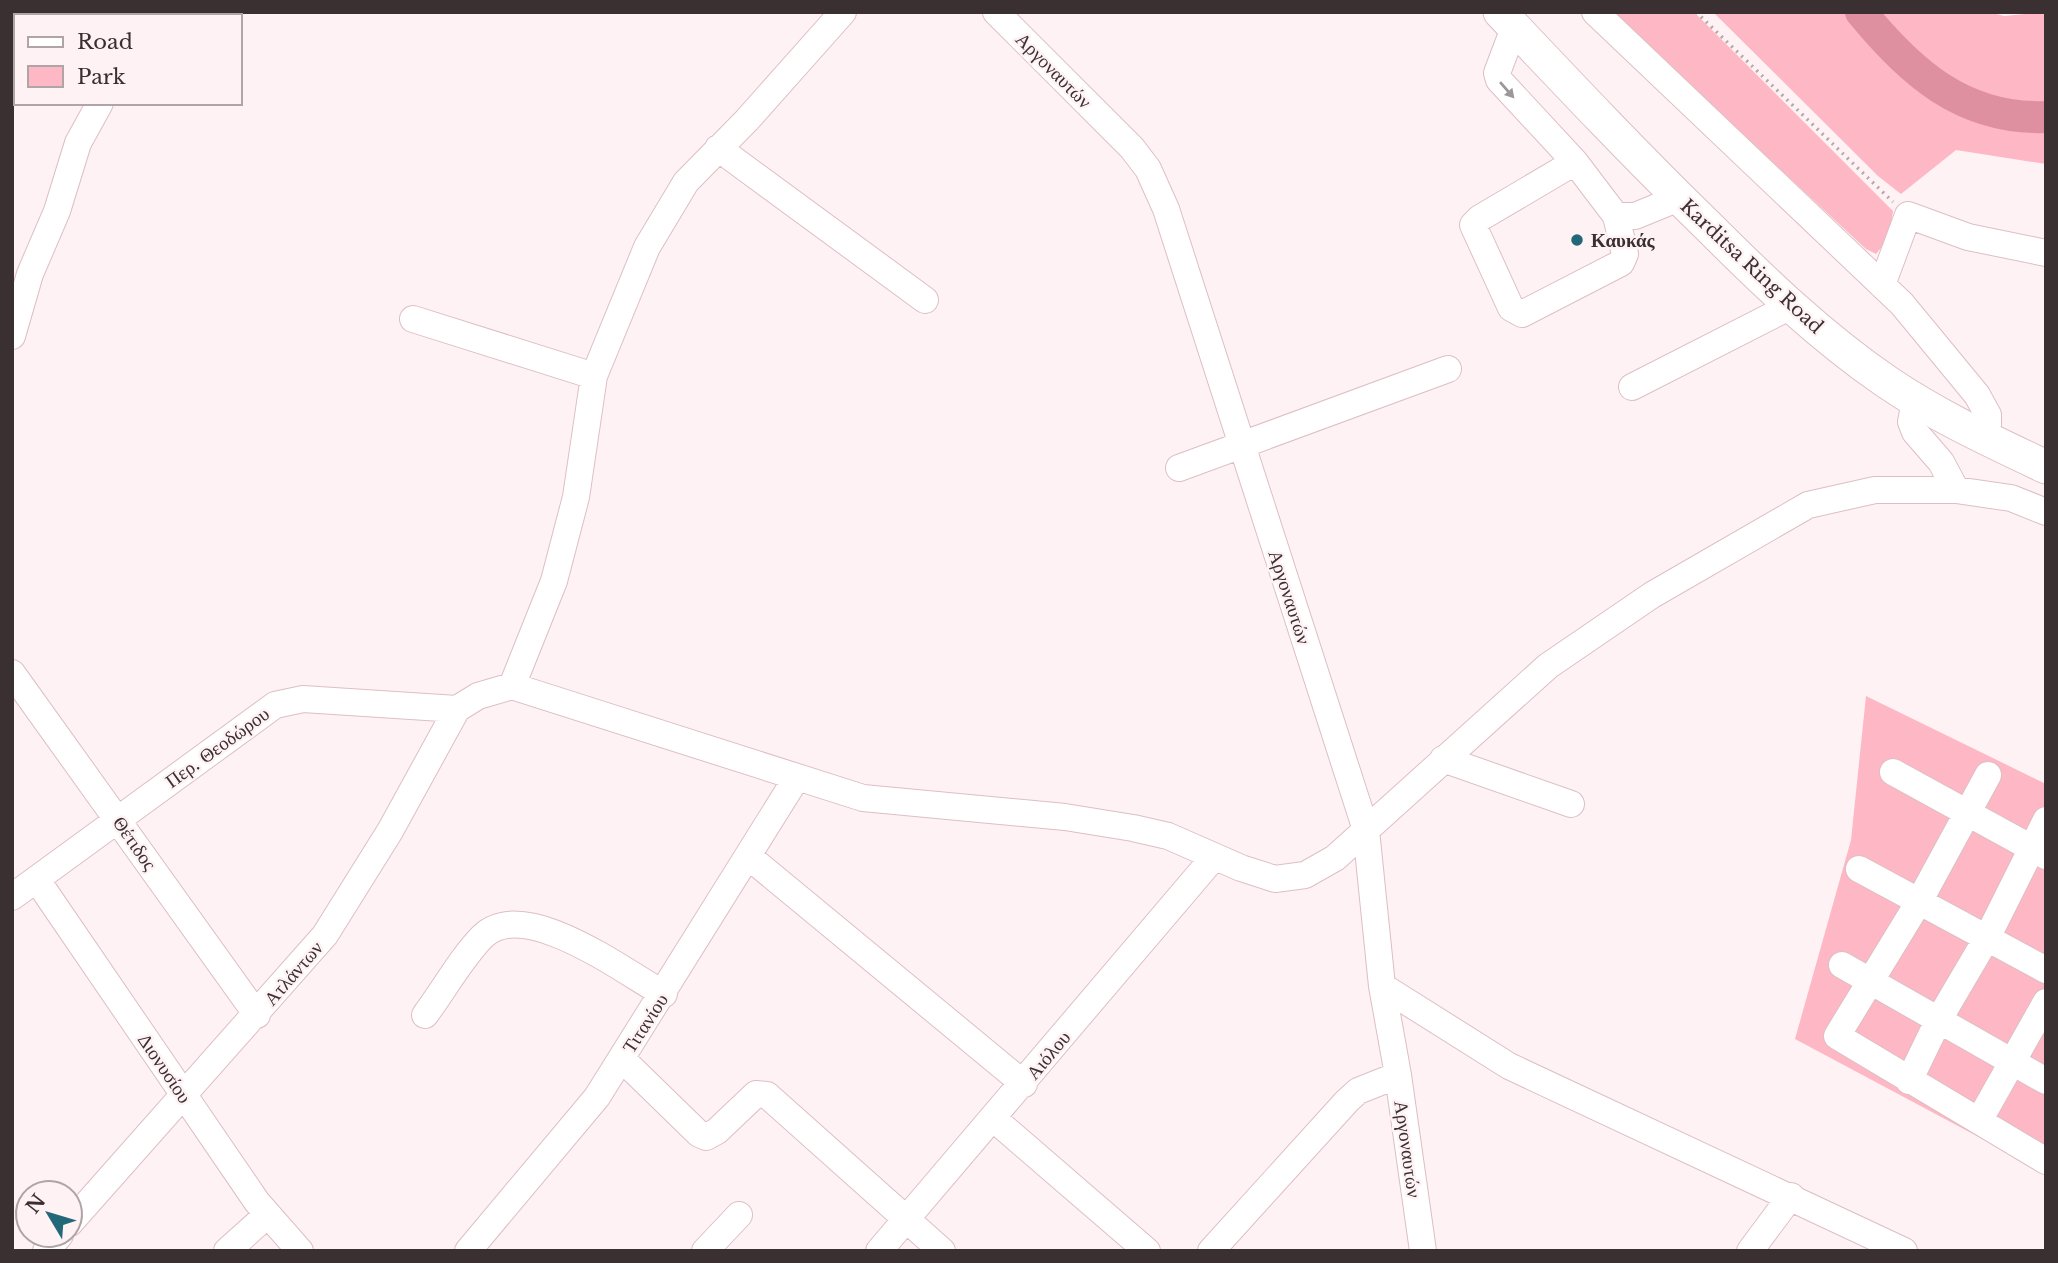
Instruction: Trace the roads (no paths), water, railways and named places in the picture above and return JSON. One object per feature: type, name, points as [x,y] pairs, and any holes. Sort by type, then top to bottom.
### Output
[{"type":"main road","name":"Karditsa Ring Road","points":[[1507,20],[1679,198],[1791,306],[1866,367],[1915,400],[2046,467]]},
{"type":"street","points":[[512,686],[554,582],[576,497],[594,376],[631,282],[658,224],[686,182],[843,12]]},
{"type":"street","name":"Αργοναυτών","points":[[996,12],[1116,131],[1148,169],[1166,209],[1240,446],[1366,830],[1382,986],[1398,1075],[1423,1251]]},
{"type":"street","points":[[1595,12],[1914,318],[1977,395],[1988,415],[1987,425],[1981,436]]},
{"type":"street","points":[[1507,20],[1497,73],[1499,80],[1575,162],[1616,216],[1625,254],[1621,263],[1522,314],[1511,308],[1473,225],[1480,218],[1575,162]]},
{"type":"street","points":[[12,336],[30,274],[57,211],[78,142],[99,105]]},
{"type":"street","points":[[718,148],[925,300]]},
{"type":"street","points":[[1616,216],[1635,216],[1679,198]]},
{"type":"street","points":[[1882,285],[1908,215],[1968,237],[2046,253]]},
{"type":"street","points":[[1632,387],[1791,306]]},
{"type":"street","points":[[413,319],[594,376]]},
{"type":"street","points":[[1179,468],[1448,369]]},
{"type":"street","points":[[1915,400],[1911,422],[1915,432],[1941,462],[1956,490]]},
{"type":"street","points":[[467,702],[512,686],[863,798],[1065,817],[1133,828],[1168,836],[1265,877],[1291,879],[1326,864],[1511,697],[1583,640],[1652,595],[1789,514],[1808,505],[1854,493],[1956,490],[2011,498],[2046,512]]},
{"type":"street","name":"Θέτιδος","points":[[12,673],[257,1015]]},
{"type":"street","name":"Περ. Θεοδώρου","points":[[12,897],[275,705],[303,699],[467,702]]},
{"type":"street","name":"Ατλάντων","points":[[84,1207],[257,1015],[335,920],[467,702]]},
{"type":"street","points":[[1443,759],[1571,804]]},
{"type":"street","points":[[1893,772],[2039,852]]},
{"type":"street","points":[[1988,775],[1920,900],[1837,1037],[2046,1161]]},
{"type":"street","name":"Τιτανίου","points":[[468,1251],[582,1118],[664,994],[797,777]]},
{"type":"street","points":[[1909,1081],[1938,1021],[2039,852],[2046,820]]},
{"type":"street","points":[[748,856],[1024,1084]]},
{"type":"street","name":"Αιόλου","points":[[879,1251],[1024,1084],[1214,857]]},
{"type":"street","points":[[1859,869],[1988,936],[2046,970]]},
{"type":"street","name":"Διονυσίου","points":[[37,880],[267,1216],[300,1251]]},
{"type":"street","points":[[425,1015],[484,935],[501,926],[516,923],[543,928],[664,994]]},
{"type":"street","points":[[1842,965],[2046,1082]]},
{"type":"street","points":[[1382,986],[1509,1066],[1904,1251]]},
{"type":"street","points":[[1979,1121],[2046,1002]]},
{"type":"street","points":[[622,1059],[699,1135],[706,1137],[717,1131],[756,1094],[767,1095],[942,1251]]},
{"type":"street","points":[[1211,1251],[1347,1101],[1359,1091],[1398,1075]]},
{"type":"street","points":[[994,1119],[1147,1251]]},
{"type":"street","points":[[1750,1251],[1791,1196]]},
{"type":"street","points":[[705,1251],[739,1215]]},
{"type":"street","points":[[227,1251],[267,1216]]},
{"type":"waterway","points":[[1861,12],[1899,54],[1941,88],[1964,101],[1989,110],[2016,116],[2046,117]]},
{"type":"place","name":"Καυκάς","points":[[1577,240]]}]
